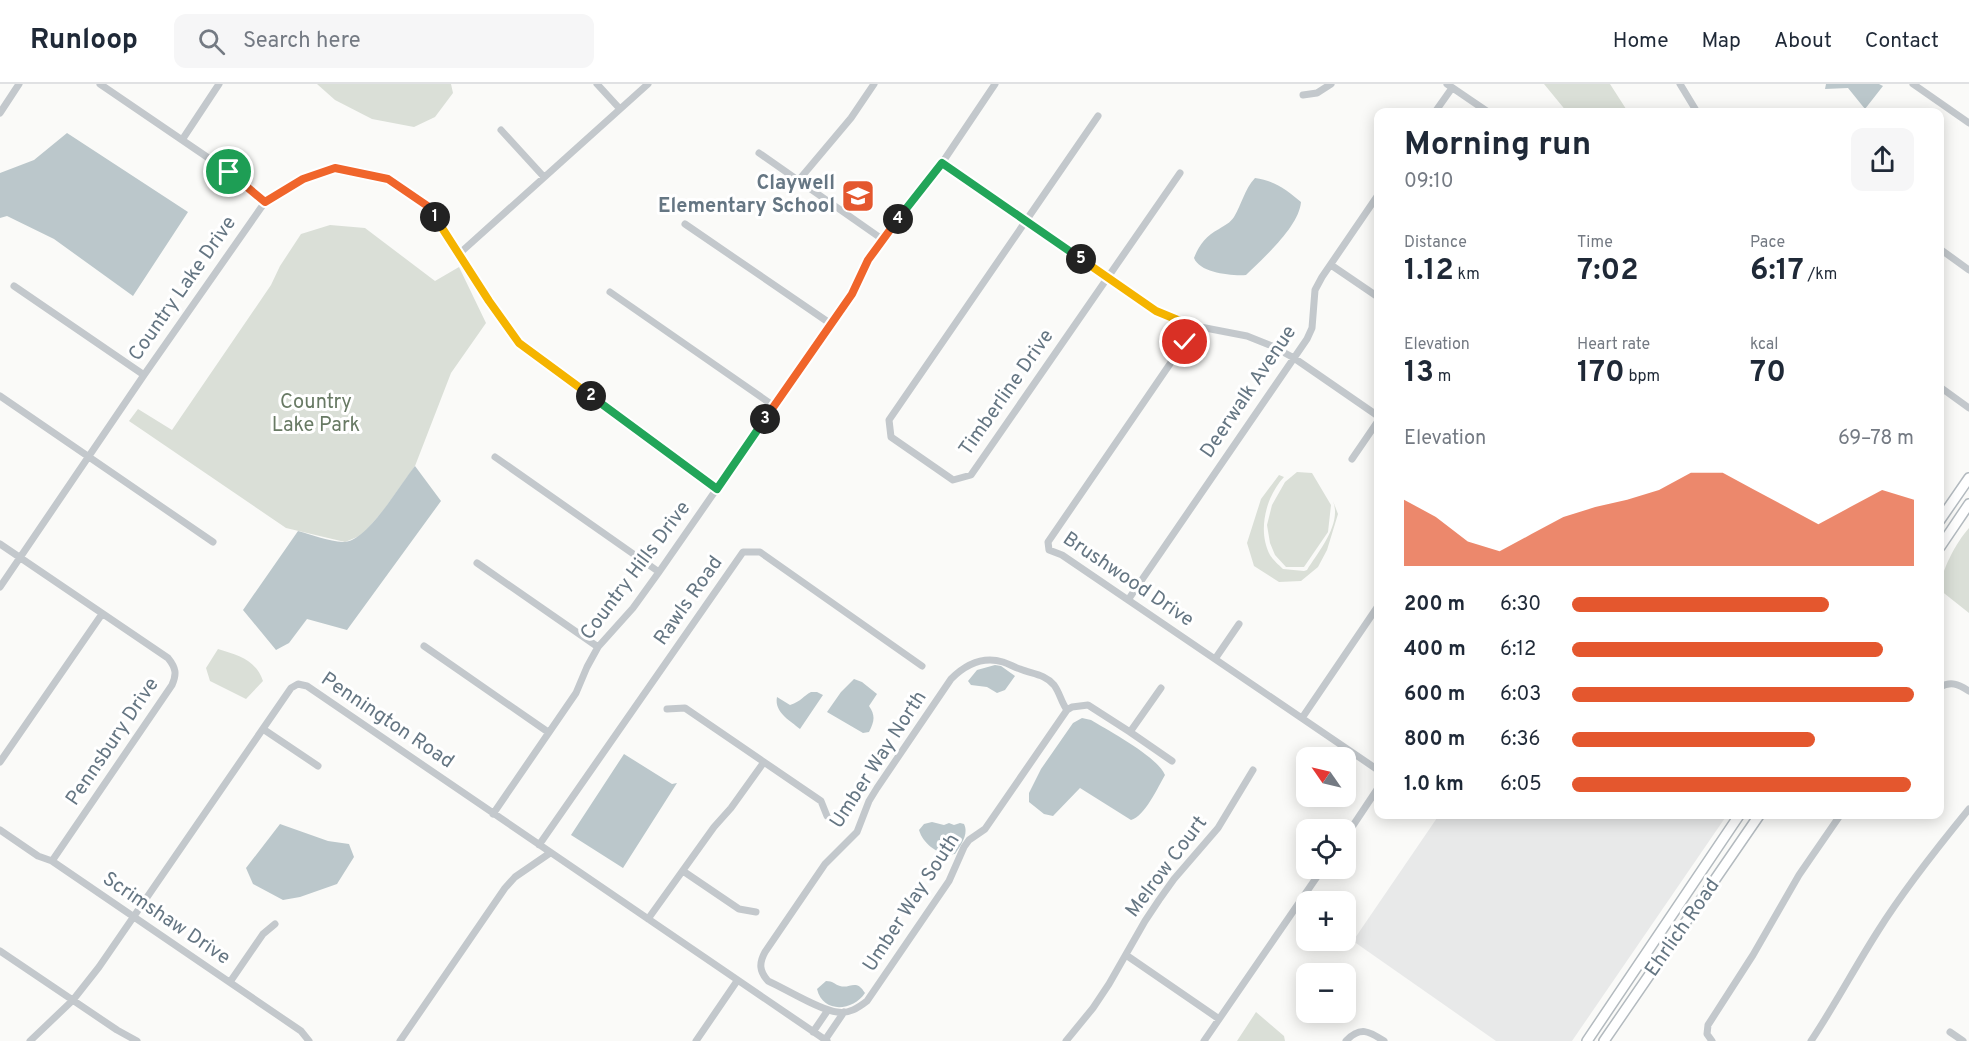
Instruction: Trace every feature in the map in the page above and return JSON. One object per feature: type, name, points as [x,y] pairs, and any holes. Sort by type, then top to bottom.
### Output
[{"type":"main road","points":[[1944,514],[1969,478]]},
{"type":"main road","points":[[1944,541],[1969,504]]},
{"type":"main road","name":"Ehrlich Road","points":[[1587,1041],[1737,819]]},
{"type":"main road","name":"Ehrlich Road","points":[[1604,1041],[1757,819]]},
{"type":"street","points":[[0,113],[19,84]]},
{"type":"street","points":[[100,84],[229,172],[265,202]]},
{"type":"street","points":[[182,140],[219,84]]},
{"type":"street","points":[[597,84],[620,109]]},
{"type":"street","points":[[460,253],[648,84]]},
{"type":"street","points":[[798,181],[851,118],[874,84]]},
{"type":"street","name":"Country Hills Drive","points":[[494,814],[576,693],[598,647],[633,608],[659,572],[852,294],[868,260],[882,239],[942,163],[995,84]]},
{"type":"street","points":[[1303,95],[1317,93],[1331,84]]},
{"type":"street","points":[[1680,84],[1695,108]]},
{"type":"street","points":[[1913,84],[1969,123]]},
{"type":"street","points":[[1437,108],[1449,86],[1482,108]]},
{"type":"street","name":"Timberline Drive","points":[[1098,116],[889,420],[891,437],[953,480],[971,475],[1180,173]]},
{"type":"street","points":[[501,130],[544,177]]},
{"type":"street","points":[[759,153],[882,239]]},
{"type":"street","points":[[942,163],[1156,311],[1190,325],[1247,336],[1294,358],[1374,415]]},
{"type":"street","name":"Country Lake Drive","points":[[0,587],[265,202],[303,179],[335,168],[388,179],[429,207],[489,301],[519,343],[717,489]]},
{"type":"street","name":"Deerwalk Avenue","points":[[1128,600],[1307,339],[1312,328],[1315,290],[1374,201]]},
{"type":"street","points":[[685,224],[831,324]]},
{"type":"street","points":[[1944,252],[1969,270]]},
{"type":"street","points":[[1331,265],[1374,294]]},
{"type":"street","points":[[14,286],[144,375]]},
{"type":"street","points":[[610,292],[774,405]]},
{"type":"street","name":"Brushwood Drive","points":[[1190,325],[1185,342],[1048,542],[1049,550],[1062,555],[1374,767]]},
{"type":"street","points":[[1944,390],[1969,408]]},
{"type":"street","points":[[0,396],[213,542]]},
{"type":"street","points":[[1352,459],[1374,424]]},
{"type":"street","points":[[495,457],[659,572]]},
{"type":"street","name":"Pennsbury Drive","points":[[0,544],[168,658],[176,673],[172,685],[52,861]]},
{"type":"street","name":"Rawls Road","points":[[539,845],[743,552],[760,552],[922,666]]},
{"type":"street","points":[[477,563],[598,647]]},
{"type":"street","points":[[1302,718],[1374,612]]},
{"type":"street","points":[[0,762],[102,614]]},
{"type":"street","points":[[1215,659],[1239,624]]},
{"type":"street","points":[[424,646],[548,732]]},
{"type":"street","name":"Umber Way North","points":[[828,1010],[768,981],[762,975],[761,959],[825,864],[857,832],[869,801],[951,679],[970,664],[992,660],[1002,662],[1046,678],[1054,686],[1067,710]]},
{"type":"street","points":[[1944,685],[1949,682],[1961,685],[1969,691]]},
{"type":"street","name":"Pennington Road","points":[[30,1041],[73,1000],[99,967],[291,688],[298,684],[307,686],[823,1040]]},
{"type":"street","points":[[1130,732],[1161,688]]},
{"type":"street","points":[[1067,710],[1088,705],[1172,760]]},
{"type":"street","points":[[667,709],[685,708],[821,801],[827,816]]},
{"type":"street","name":"Umber Way South","points":[[844,1012],[857,1009],[867,1002],[949,881],[963,847],[985,829],[1067,710]]},
{"type":"street","points":[[263,729],[318,766]]},
{"type":"street","points":[[648,919],[764,762]]},
{"type":"street","name":"Melrow Court","points":[[1066,1041],[1093,1008],[1159,900],[1218,828],[1253,770]]},
{"type":"street","points":[[1356,821],[1374,794]]},
{"type":"street","points":[[1810,1041],[1830,1012],[1878,930],[1925,862],[1969,809]]},
{"type":"street","points":[[1712,1041],[1707,1034],[1708,1025],[1753,956],[1799,875],[1838,819]]},
{"type":"street","name":"Scrimshaw Drive","points":[[0,830],[38,856],[52,861],[230,982],[301,1031],[309,1041]]},
{"type":"street","points":[[400,1041],[505,888],[515,877],[550,853]]},
{"type":"street","points":[[683,871],[739,909],[756,912]]},
{"type":"street","points":[[1204,1041],[1315,879]]},
{"type":"street","points":[[230,982],[263,934],[275,924]]},
{"type":"street","points":[[0,951],[137,1041]]},
{"type":"street","points":[[1126,955],[1219,1019]]},
{"type":"street","points":[[696,1041],[737,981]]},
{"type":"street","points":[[813,1032],[828,1010],[844,1012],[823,1040]]},
{"type":"street","points":[[1346,1041],[1355,1033],[1365,1031],[1384,1041]]},
{"type":"street","points":[[1950,1032],[1963,1041]]},
{"type":"shaded area","points":[[1826,84],[1879,84],[1883,86],[1866,108],[1848,88],[1825,89]]},
{"type":"shaded area","points":[[67,133],[188,212],[133,296],[54,239],[7,216],[0,218],[0,173],[34,160]]},
{"type":"shaded area","points":[[1255,178],[1279,186],[1301,202],[1294,222],[1279,242],[1246,275],[1225,274],[1203,267],[1194,258],[1198,249],[1210,235],[1232,219]]},
{"type":"shaded area","points":[[415,466],[441,501],[347,630],[307,619],[289,643],[276,650],[243,610],[298,531],[343,542],[352,540],[372,523]]},
{"type":"shaded area","points":[[995,665],[1001,666],[1015,676],[1005,690],[997,693],[987,687],[971,685],[968,681],[977,670]]},
{"type":"shaded area","points":[[854,679],[862,682],[877,694],[869,706],[874,719],[869,732],[863,733],[827,712],[841,692]]},
{"type":"shaded area","points":[[811,692],[823,695],[800,729],[780,711],[777,697],[790,705]]},
{"type":"shaded area","points":[[1082,718],[1091,720],[1132,745],[1153,760],[1165,775],[1151,800],[1141,813],[1131,820],[1080,788],[1053,816],[1044,814],[1029,802],[1029,793],[1041,769],[1073,723]]},
{"type":"shaded area","points":[[624,754],[672,784],[677,783],[623,868],[571,835]]},
{"type":"shaded area","points":[[1436,819],[1724,819],[1572,1041],[1496,1041],[1356,943],[1356,937]]},
{"type":"shaded area","points":[[932,822],[944,825],[964,824],[965,836],[955,854],[938,851],[924,840],[919,830],[924,824]]},
{"type":"shaded area","points":[[280,824],[328,841],[349,844],[354,857],[337,884],[300,897],[283,900],[253,884],[246,868]]},
{"type":"shaded area","points":[[826,981],[844,987],[856,985],[865,993],[860,999],[846,1006],[832,1006],[825,1003],[817,989]]},
{"type":"green space","points":[[317,84],[451,84],[453,93],[435,117],[414,127],[372,119],[335,100]]},
{"type":"green space","points":[[1544,84],[1610,84],[1625,108],[1564,108]]},
{"type":"green space","name":"Country Lake Park","points":[[330,225],[365,228],[435,281],[459,267],[486,323],[451,373],[415,466],[383,511],[362,535],[345,542],[286,528],[129,421],[138,409],[172,430],[271,285],[280,266],[301,234]]},
{"type":"green space","points":[[1297,472],[1312,473],[1331,505],[1328,532],[1304,567],[1286,567],[1275,555],[1267,525],[1272,505],[1285,482]]},
{"type":"green space","points":[[1279,475],[1284,477],[1268,504],[1264,535],[1270,555],[1283,569],[1307,570],[1332,528],[1335,510],[1333,501],[1338,514],[1327,550],[1318,567],[1301,581],[1279,582],[1254,566],[1247,543],[1261,499]]},
{"type":"green space","points":[[1969,528],[1969,613],[1944,593],[1944,572],[1959,541]]},
{"type":"green space","points":[[218,649],[245,659],[260,674],[263,681],[246,699],[210,681],[206,668]]},
{"type":"green space","points":[[1256,1012],[1284,1036],[1285,1041],[1237,1041]]},
{"type":"place","name":"Claywell Elementary School","points":[[858,196]]},
{"type":"route","points":[[229,172],[265,202],[303,179],[335,168],[388,179],[429,207],[489,301],[519,343],[717,489],[852,294],[868,260],[882,239],[942,163],[1156,311],[1190,325],[1185,342]]}]
